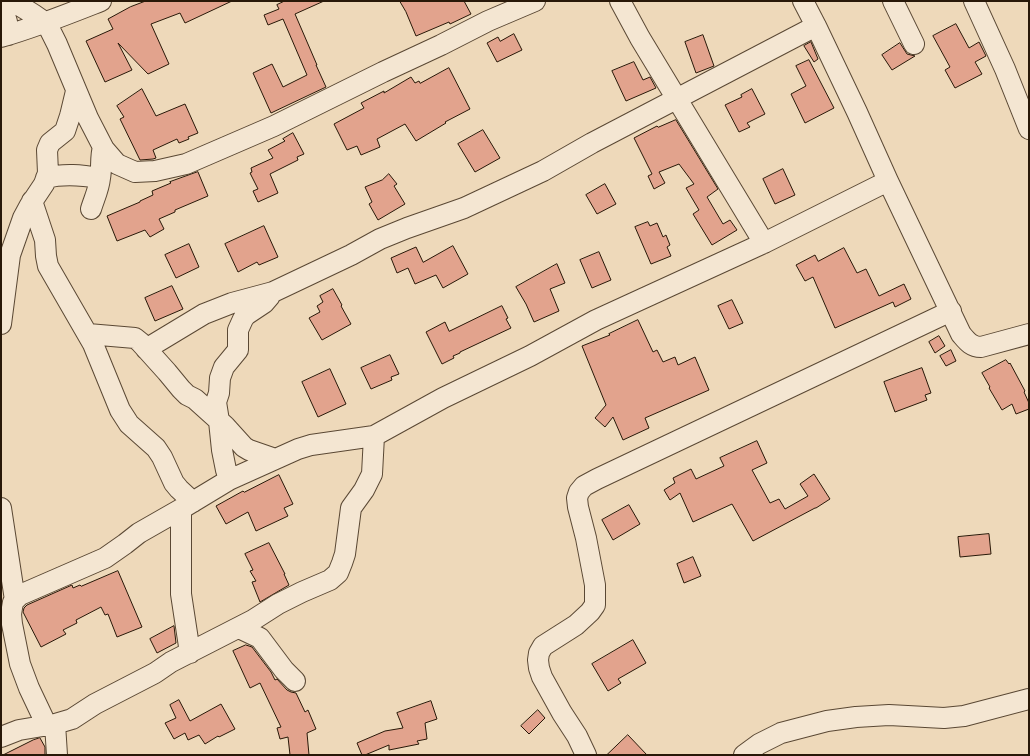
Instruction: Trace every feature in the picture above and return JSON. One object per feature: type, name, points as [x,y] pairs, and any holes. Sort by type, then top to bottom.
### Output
[{"type":"street","points":[[1,1],[5,36],[46,23],[101,1]]},
{"type":"street","points":[[12,1],[46,23],[53,34],[88,118],[103,146],[117,164],[135,172],[155,171],[186,164],[274,126],[488,21],[535,1]]},
{"type":"street","points":[[620,1],[640,38],[764,243]]},
{"type":"street","points":[[893,1],[914,44]]},
{"type":"street","points":[[974,1],[1029,129]]},
{"type":"street","points":[[810,3],[816,26],[961,334],[968,343],[981,347],[1029,334]]},
{"type":"street","points":[[146,349],[204,314],[232,303],[273,292],[380,239],[464,208],[542,171],[592,142],[816,26]]},
{"type":"street","points":[[1,324],[10,256],[23,218],[44,184],[48,173],[47,150],[50,143],[64,131],[70,116],[76,90]]},
{"type":"street","points":[[91,209],[100,178],[103,146]]},
{"type":"street","points":[[46,178],[69,175],[100,178]]},
{"type":"street","points":[[57,755],[51,725],[20,664],[11,614],[14,602],[20,595],[105,558],[139,533],[229,480],[298,448],[374,436],[443,398],[530,356],[596,320],[764,243],[888,181]]},
{"type":"street","points":[[32,201],[45,240],[48,266],[88,334],[104,368],[120,410],[129,424],[156,448],[187,506],[181,594],[190,653]]},
{"type":"street","points":[[229,480],[222,450],[216,402],[220,378],[224,367],[238,350],[238,330],[246,315],[264,303],[273,292]]},
{"type":"street","points":[[586,755],[542,677],[538,660],[543,646],[576,625],[590,612],[595,604],[595,585],[578,506],[577,498],[579,492],[584,486],[597,479],[951,311]]},
{"type":"street","points":[[88,334],[135,338],[181,390],[195,399],[219,420],[241,444],[249,450],[275,459]]},
{"type":"street","points":[[1,738],[19,730],[51,725],[72,719],[95,704],[155,673],[171,662],[239,628],[278,604],[326,582],[338,573],[345,554],[351,508],[364,490],[372,474],[374,436]]},
{"type":"street","points":[[1,508],[16,600]]},
{"type":"street","points":[[239,628],[260,638],[284,670],[295,681]]},
{"type":"street","points":[[744,755],[759,744],[781,733],[828,721],[881,716],[944,718],[964,716],[1029,699]]},
{"type":"building","points":[[146,1],[232,1],[185,23],[180,13],[151,24],[169,64],[148,74],[118,43],[132,70],[105,82],[86,41],[113,29],[108,19]]},
{"type":"building","points":[[285,1],[324,1],[295,14],[326,87],[271,113],[253,73],[272,64],[283,87],[307,75],[283,19],[268,25],[264,15],[279,9],[277,5]]},
{"type":"building","points":[[400,1],[464,1],[471,14],[416,36]]},
{"type":"building","points":[[956,24],[969,48],[979,42],[986,56],[975,62],[982,74],[955,88],[945,70],[950,67],[933,36]]},
{"type":"building","points":[[514,34],[522,50],[497,62],[487,43],[498,37],[500,41]]},
{"type":"building","points":[[703,35],[714,66],[696,73],[685,42]]},
{"type":"building","points":[[811,42],[818,59],[814,62],[804,46]]},
{"type":"building","points":[[900,43],[907,54],[915,56],[892,70],[882,55]]},
{"type":"building","points":[[809,60],[834,108],[805,123],[791,94],[806,86],[796,66]]},
{"type":"building","points":[[634,62],[643,80],[650,77],[656,88],[626,101],[612,71]]},
{"type":"building","points":[[449,68],[470,109],[445,122],[416,141],[405,124],[377,139],[380,147],[361,155],[357,146],[347,150],[334,124],[364,108],[361,103],[384,91],[384,93],[411,77],[415,83],[419,81],[420,83]]},
{"type":"building","points":[[142,89],[156,116],[185,104],[198,133],[179,143],[177,139],[153,150],[156,158],[140,160],[120,119],[124,117],[117,106]]},
{"type":"building","points":[[752,89],[765,114],[747,123],[750,127],[739,132],[725,105],[742,97],[741,95]]},
{"type":"building","points":[[676,120],[718,189],[707,197],[723,224],[730,220],[737,230],[712,245],[693,214],[699,210],[686,188],[694,184],[679,164],[659,172],[665,183],[654,189],[648,176],[652,174],[634,138],[657,126]]},
{"type":"building","points":[[483,130],[500,158],[475,172],[458,144]]},
{"type":"building","points":[[293,133],[304,154],[297,157],[298,160],[270,174],[278,193],[258,202],[253,191],[258,189],[250,173],[252,172],[251,168],[273,158],[268,150],[285,141],[283,139]]},
{"type":"building","points":[[783,169],[795,195],[775,204],[763,179]]},
{"type":"building","points":[[198,172],[208,196],[159,219],[164,229],[150,237],[145,230],[117,241],[107,216],[153,195],[152,191],[170,182]]},
{"type":"building","points":[[389,174],[397,184],[394,186],[405,204],[378,220],[369,204],[372,202],[365,187],[382,180]]},
{"type":"building","points":[[605,184],[616,204],[597,214],[586,195]]},
{"type":"building","points":[[648,222],[650,226],[657,223],[663,237],[666,235],[670,245],[667,247],[671,256],[651,264],[635,227]]},
{"type":"building","points":[[264,226],[278,257],[259,265],[257,262],[238,272],[225,244]]},
{"type":"building","points":[[189,244],[199,267],[176,278],[165,255]]},
{"type":"building","points":[[453,246],[468,274],[443,288],[436,275],[415,284],[408,268],[397,273],[391,258],[416,247],[423,262]]},
{"type":"building","points":[[844,248],[857,273],[866,269],[879,296],[904,284],[911,299],[895,307],[893,302],[835,328],[813,277],[805,281],[796,265],[815,255],[818,261]]},
{"type":"building","points":[[599,252],[611,280],[592,288],[580,260]]},
{"type":"building","points":[[557,264],[565,283],[550,289],[559,311],[534,322],[516,287]]},
{"type":"building","points":[[172,286],[183,309],[155,321],[145,298]]},
{"type":"building","points":[[333,289],[351,324],[322,340],[309,318],[320,312],[317,306],[323,302],[320,296]]},
{"type":"building","points":[[732,300],[743,323],[729,329],[718,306]]},
{"type":"building","points":[[502,306],[511,328],[460,352],[453,356],[454,358],[442,364],[426,332],[445,322],[449,331]]},
{"type":"building","points":[[638,320],[653,352],[657,350],[663,362],[675,357],[678,365],[695,357],[709,390],[645,418],[649,428],[623,440],[613,417],[605,427],[595,418],[606,405],[582,346],[610,335]]},
{"type":"building","points":[[939,336],[945,346],[935,353],[929,342]]},
{"type":"building","points":[[951,350],[956,361],[946,366],[940,356]]},
{"type":"building","points":[[390,355],[399,374],[391,377],[392,380],[371,389],[361,368]]},
{"type":"building","points":[[1006,360],[1010,363],[1025,391],[1029,403],[1029,409],[1016,414],[1012,404],[1002,410],[982,373]]},
{"type":"building","points":[[922,368],[931,393],[925,395],[927,400],[895,412],[884,382]]},
{"type":"building","points":[[330,369],[346,404],[318,417],[302,382]]},
{"type":"building","points":[[757,441],[767,463],[752,470],[770,503],[779,499],[785,509],[808,496],[800,484],[814,474],[830,499],[753,541],[732,504],[693,522],[680,493],[670,500],[664,490],[675,483],[673,478],[691,469],[696,479],[724,466],[720,458]]},
{"type":"building","points":[[279,475],[293,504],[284,508],[288,516],[256,531],[248,512],[226,524],[216,506],[243,491]]},
{"type":"building","points":[[629,505],[640,524],[613,540],[602,520]]},
{"type":"building","points":[[989,534],[991,554],[960,557],[958,537]]},
{"type":"building","points":[[269,543],[289,585],[260,602],[252,582],[256,581],[250,571],[253,570],[245,554]]},
{"type":"building","points":[[693,557],[701,576],[684,583],[677,564]]},
{"type":"building","points":[[118,571],[142,627],[117,637],[108,614],[105,615],[101,607],[76,620],[77,623],[63,630],[66,634],[41,647],[23,612],[27,605],[72,585],[73,588],[81,586]]},
{"type":"building","points":[[174,626],[176,643],[157,653],[150,639]]},
{"type":"building","points":[[633,640],[646,663],[618,679],[621,683],[608,691],[592,664]]},
{"type":"building","points":[[246,645],[252,647],[275,680],[277,679],[287,690],[296,693],[305,712],[308,710],[316,729],[307,733],[309,755],[290,755],[288,737],[280,739],[277,728],[281,727],[260,683],[250,688],[233,651]]},
{"type":"building","points":[[179,700],[190,721],[221,704],[235,729],[205,744],[199,735],[188,740],[185,733],[174,739],[165,723],[176,718],[170,705]]},
{"type":"building","points":[[431,701],[437,719],[425,723],[427,739],[417,741],[419,744],[389,750],[389,745],[362,755],[357,743],[385,731],[403,728],[397,713]]},
{"type":"building","points":[[538,710],[545,718],[529,734],[521,726]]},
{"type":"building","points":[[628,735],[647,755],[607,755]]},
{"type":"building","points":[[40,738],[45,747],[45,755],[3,755],[33,740]]}]
